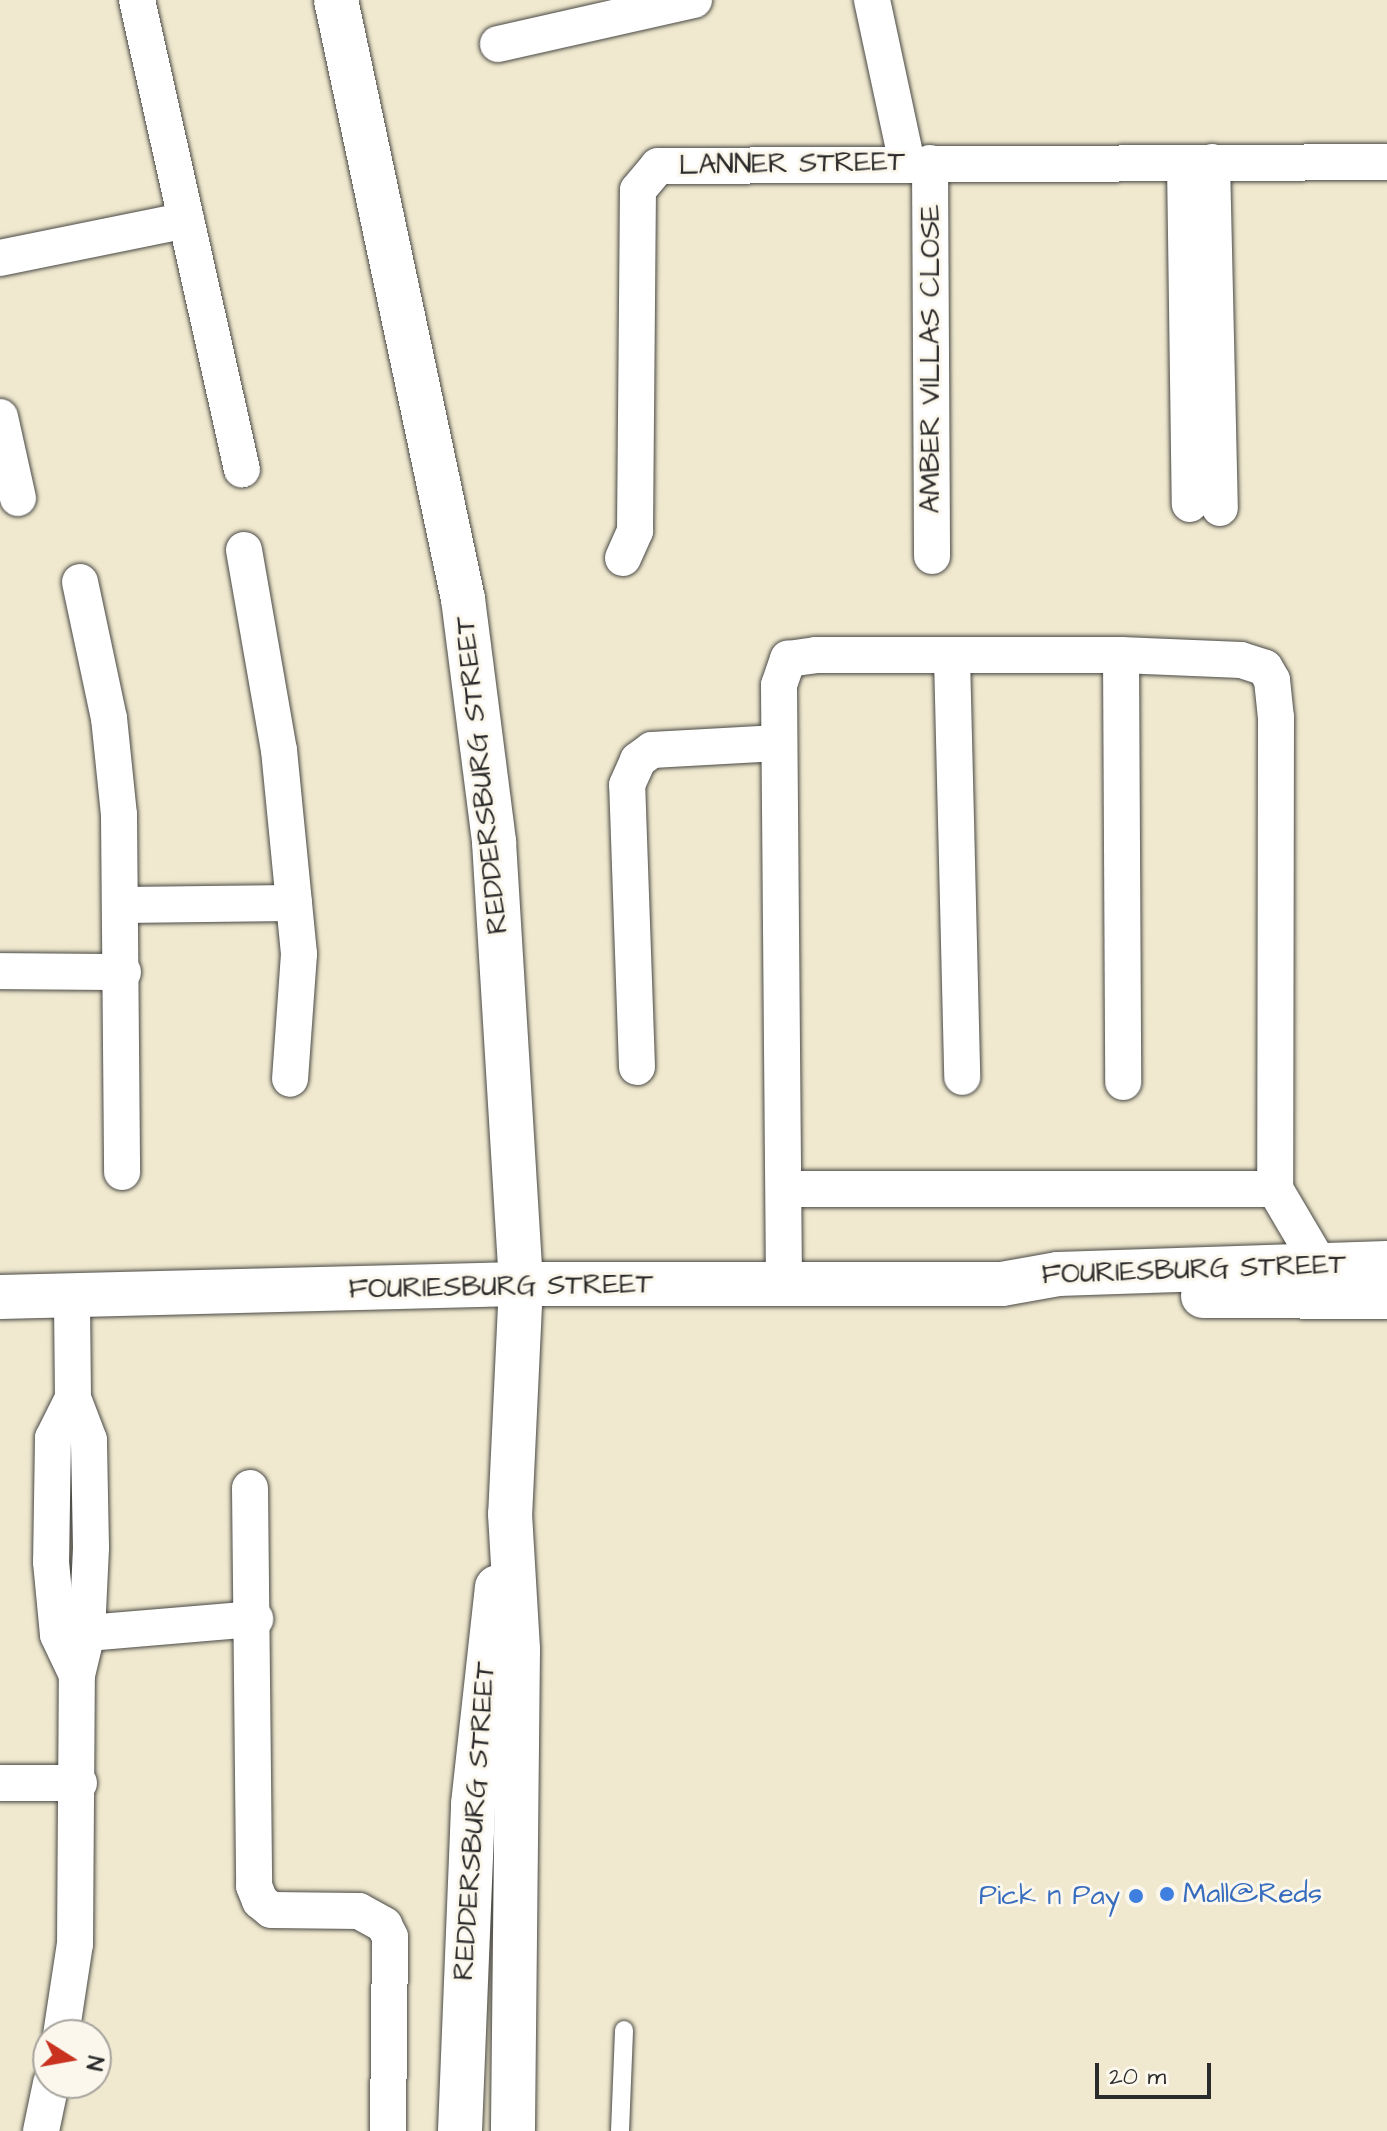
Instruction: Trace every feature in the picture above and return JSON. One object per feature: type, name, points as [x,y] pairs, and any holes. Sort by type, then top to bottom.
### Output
[{"type":"street","points":[[137,0],[242,469]]},
{"type":"street","name":"REDDERSBURG STREET","points":[[336,0],[463,599],[485,748],[521,1284],[510,1514],[518,1650],[513,2131]]},
{"type":"street","points":[[498,44],[694,0]]},
{"type":"street","name":"AMBER VILLAS CLOSE","points":[[883,2],[918,163],[932,556]]},
{"type":"street","points":[[1199,162],[1205,506]]},
{"type":"street","name":"LANNER STREET","points":[[623,558],[635,531],[638,190],[645,176],[658,166],[1387,162]]},
{"type":"street","points":[[0,258],[186,220]]},
{"type":"street","points":[[0,417],[18,498]]},
{"type":"street","points":[[244,550],[279,750],[299,954],[290,1079]]},
{"type":"street","points":[[80,582],[115,763],[123,972],[122,1172]]},
{"type":"street","points":[[784,1285],[778,743],[780,673],[788,659],[816,655],[1121,655],[1241,660],[1265,668],[1272,680],[1275,1189],[1318,1262]]},
{"type":"street","points":[[1121,655],[1123,1082]]},
{"type":"street","points":[[952,657],[962,1077]]},
{"type":"street","points":[[637,1067],[627,785],[638,760],[652,750],[778,743]]},
{"type":"street","points":[[120,905],[294,903]]},
{"type":"street","points":[[0,971],[123,972]]},
{"type":"street","points":[[784,1189],[1275,1189]]},
{"type":"street","name":"FOURIESBURG STREET","points":[[1002,1284],[1058,1274],[1318,1262],[1387,1263]]},
{"type":"street","name":"FOURIESBURG STREET","points":[[0,1297],[521,1284],[1002,1284],[1056,1293],[1387,1297]]},
{"type":"street","points":[[72,1296],[73,1398],[89,1440],[90,1505],[72,1634]]},
{"type":"street","points":[[63,2019],[75,1944],[79,1783],[77,1675],[51,1505],[53,1438],[73,1398]]},
{"type":"street","points":[[250,1488],[255,1619],[254,1886],[271,1910],[359,1911],[384,1925],[390,1937],[388,2131]]},
{"type":"street","points":[[51,1505],[90,1505]]},
{"type":"street","name":"REDDERSBURG STREET","points":[[460,2131],[474,1789],[485,1663],[510,1514]]},
{"type":"street","points":[[72,1634],[255,1619]]},
{"type":"street","points":[[0,1783],[79,1783]]},
{"type":"street","points":[[41,2131],[48,2099]]},
{"type":"lane","points":[[620,2131],[624,2030]]},
{"type":"place","name":"Mall@Reds","points":[[1167,1894]]},
{"type":"place","name":"Pick n Pay","points":[[1136,1896]]}]
